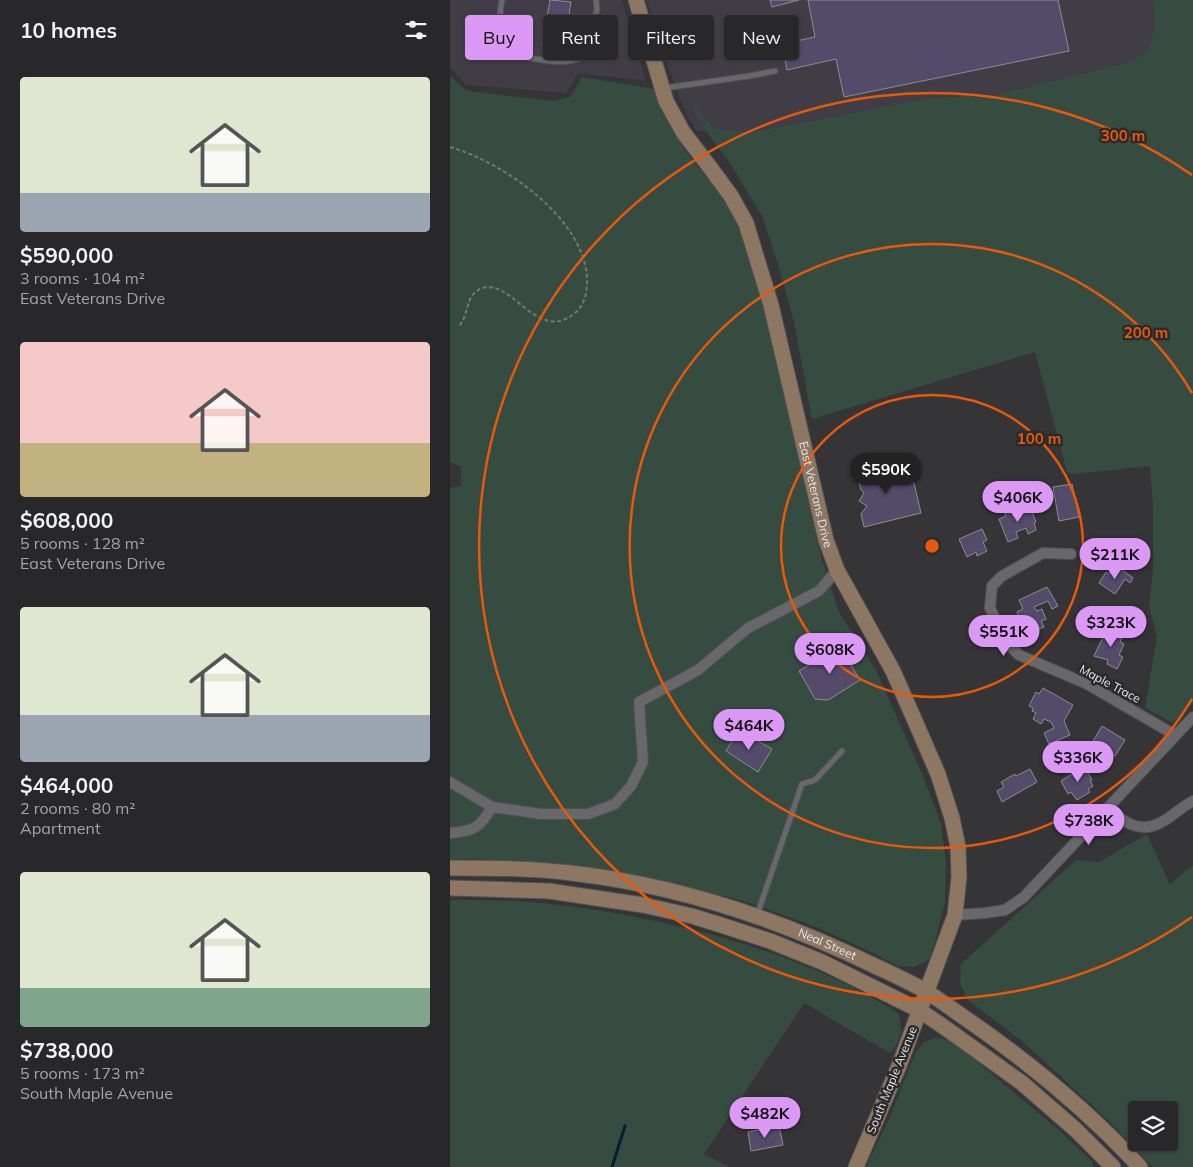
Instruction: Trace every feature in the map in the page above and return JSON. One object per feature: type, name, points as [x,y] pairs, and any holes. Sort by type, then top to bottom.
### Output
[{"type":"main road","name":"East Veterans Drive","points":[[636,0],[666,100],[683,132],[731,196],[746,223],[771,305],[826,540],[836,570],[893,671],[938,774],[952,818],[958,846],[959,877],[955,915],[926,992]]},
{"type":"main road","name":"Neal Street","points":[[450,868],[512,869],[570,873],[628,881],[685,895],[787,926],[846,952],[926,992],[1019,1057],[1058,1087],[1140,1167]]},
{"type":"main road","name":"Neal Street","points":[[450,888],[549,890],[642,905],[692,916],[770,941],[822,962],[919,1010],[1022,1083],[1076,1130],[1113,1167]]},
{"type":"main road","name":"South Maple Avenue","points":[[856,1167],[899,1066],[926,992]]},
{"type":"street","name":"Maple Trace","points":[[1071,554],[1042,553],[1002,576],[992,586],[990,608],[1005,641],[1019,655],[1087,684],[1175,735]]},
{"type":"street","points":[[450,782],[492,807],[541,814],[588,814],[615,804],[631,786],[643,762],[639,702],[698,670],[748,628],[819,591],[836,570]]},
{"type":"street","points":[[955,915],[1005,910],[1024,897],[1193,717]]},
{"type":"street","points":[[1108,807],[1121,820],[1132,826],[1147,827],[1160,823],[1193,800]]},
{"type":"street","points":[[450,833],[472,830],[484,822],[492,807]]},
{"type":"lane","points":[[502,0],[500,9],[501,27],[509,45],[521,55],[550,61],[572,62],[584,56],[596,10],[596,0]]},
{"type":"lane","points":[[662,89],[775,71]]},
{"type":"lane","points":[[757,916],[802,784],[816,780],[842,751]]},
{"type":"path","points":[[450,148],[480,159],[505,173],[540,198],[561,218],[577,242],[587,269],[587,292],[579,309],[566,319],[552,322],[540,319],[503,291],[492,287],[482,288],[474,294],[468,303],[464,320],[458,327]]},
{"type":"shaded area","points":[[450,0],[622,0],[628,20],[628,60],[640,60],[646,81],[578,73],[566,93],[466,85],[450,67]]},
{"type":"shaded area","points":[[647,0],[1153,0],[1155,27],[1147,52],[1126,63],[992,96],[930,98],[747,133],[697,131],[687,116],[666,60],[714,60],[714,15],[652,15]]},
{"type":"green space","points":[[1153,0],[1193,0],[1193,703],[1173,723],[1145,708],[1157,636],[1149,607],[1153,569],[1153,506],[1150,466],[1074,474],[1067,472],[1035,352],[812,419],[794,322],[762,216],[730,163],[706,131],[691,102],[715,129],[747,133],[930,98],[992,96],[1126,63],[1147,52],[1155,27]]},
{"type":"green space","points":[[450,76],[467,91],[554,101],[570,97],[582,77],[655,89],[667,119],[684,149],[730,207],[743,236],[761,290],[777,353],[821,557],[839,612],[876,670],[923,776],[941,824],[946,861],[945,902],[929,960],[914,967],[898,966],[816,927],[744,901],[648,878],[580,866],[450,859],[450,488],[461,486],[461,467],[450,462]]},
{"type":"green space","points":[[1147,834],[1170,885],[1187,869],[1193,866],[1193,1167],[1153,1167],[1138,1151],[1178,1151],[1178,1101],[1128,1101],[1128,1141],[1022,1041],[968,1000],[960,983],[961,964],[1076,860],[1099,862]]},
{"type":"green space","points":[[450,900],[533,902],[602,911],[691,929],[736,941],[822,973],[862,992],[899,1014],[901,1030],[899,1039],[890,1053],[804,1003],[704,1154],[729,1167],[450,1167]]},
{"type":"green space","points":[[935,1038],[951,1040],[1059,1130],[1093,1162],[1093,1167],[866,1167],[889,1119],[916,1051],[924,1042]]},
{"type":"building","points":[[550,0],[571,2],[569,15],[547,15]]},
{"type":"building","points":[[770,0],[799,0],[772,7]]},
{"type":"building","points":[[808,0],[1058,0],[1069,51],[844,97],[836,59],[787,70],[785,60],[799,60],[799,40],[815,37]]},
{"type":"building","points":[[896,461],[900,476],[914,483],[921,513],[864,527],[861,514],[867,506],[859,501],[864,493],[861,490],[856,471]]},
{"type":"building","points":[[1072,484],[1079,517],[1059,521],[1053,487]]},
{"type":"building","points":[[1026,506],[1028,510],[1031,509],[1036,522],[1034,523],[1036,530],[1028,534],[1026,528],[1016,532],[1018,538],[1008,542],[999,519],[1006,516],[1005,513],[1013,510],[1014,514],[1021,511],[1019,508]]},
{"type":"building","points":[[982,529],[987,540],[983,542],[987,551],[977,556],[976,552],[967,557],[959,539]]},
{"type":"building","points":[[1118,567],[1133,578],[1130,583],[1125,579],[1115,594],[1099,583],[1106,572],[1109,574],[1113,568],[1116,570]]},
{"type":"building","points":[[1047,587],[1058,606],[1052,609],[1048,601],[1034,607],[1037,611],[1042,609],[1046,619],[1041,621],[1044,627],[1027,634],[1017,612],[1023,609],[1019,600]]},
{"type":"building","points":[[1111,627],[1124,634],[1120,642],[1124,644],[1119,655],[1123,657],[1117,669],[1107,664],[1108,660],[1094,656],[1104,635],[1107,635]]},
{"type":"building","points":[[840,647],[860,680],[828,700],[815,699],[799,671]]},
{"type":"building","points":[[1043,688],[1073,705],[1064,721],[1070,735],[1049,744],[1044,733],[1054,728],[1051,722],[1044,719],[1041,724],[1033,719],[1036,713],[1029,706],[1036,692],[1039,694]]},
{"type":"building","points":[[1102,726],[1125,740],[1115,756],[1109,753],[1107,756],[1097,750],[1099,747],[1092,743]]},
{"type":"building","points":[[739,730],[772,749],[758,772],[726,751]]},
{"type":"building","points":[[1084,766],[1092,780],[1090,781],[1093,786],[1088,789],[1090,792],[1077,800],[1071,792],[1068,794],[1061,781]]},
{"type":"building","points":[[1030,769],[1037,782],[1002,802],[997,791],[1004,787],[1001,782],[1015,774],[1016,776]]},
{"type":"building","points":[[779,1126],[783,1145],[751,1151],[748,1132]]},
{"type":"waterway","points":[[612,1167],[625,1126]]}]
